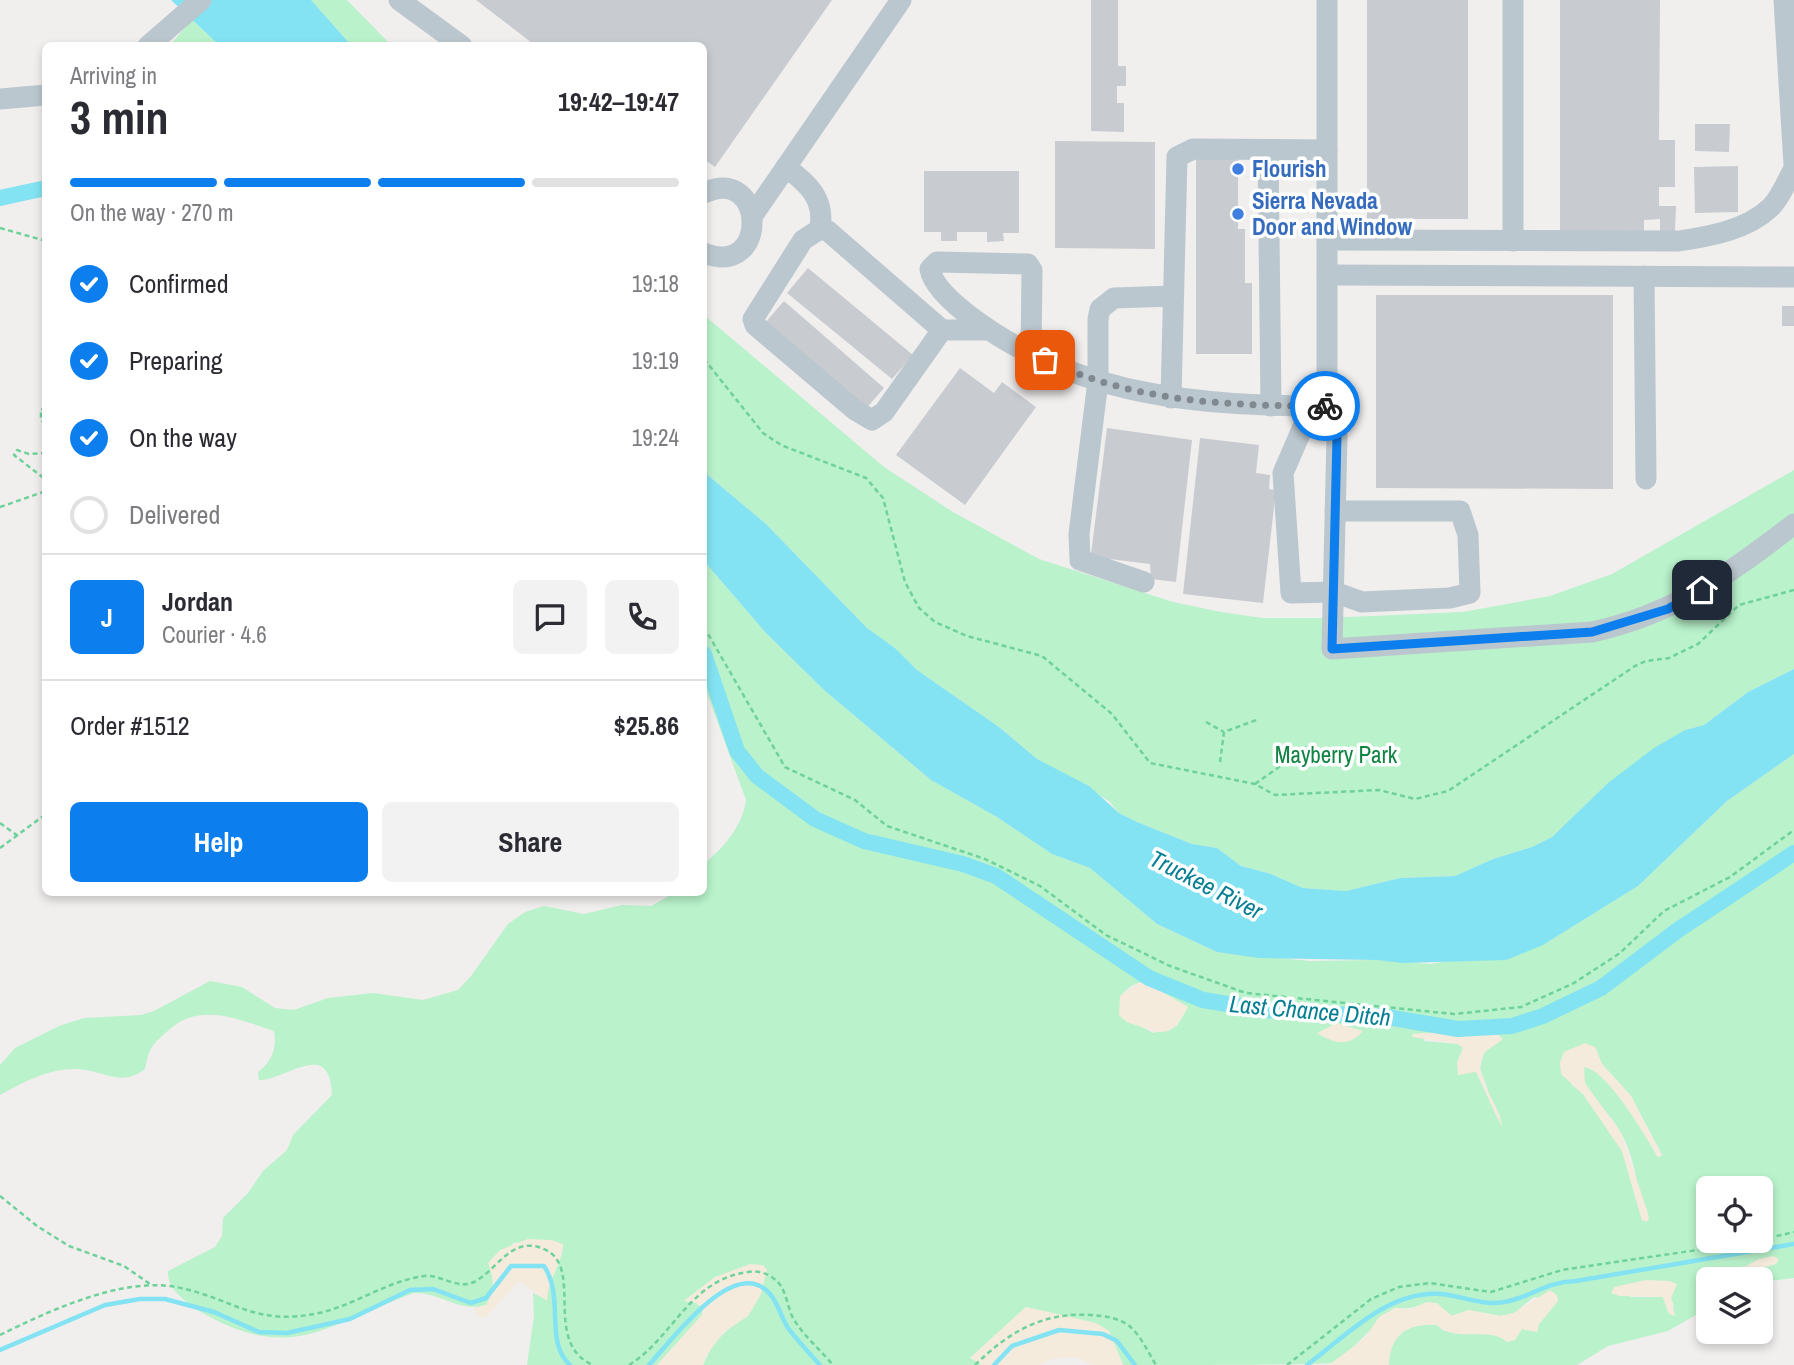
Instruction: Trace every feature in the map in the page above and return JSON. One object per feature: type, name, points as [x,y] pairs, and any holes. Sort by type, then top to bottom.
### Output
[{"type":"street","points":[[153,42],[201,0]]},
{"type":"street","points":[[399,0],[457,42]]},
{"type":"street","points":[[707,254],[719,257],[738,251],[751,235],[753,215],[901,0]]},
{"type":"street","points":[[1327,0],[1327,275],[1319,406],[1283,473],[1291,593],[1334,592],[1362,602],[1450,598],[1470,593],[1468,535],[1460,511],[1335,511]]},
{"type":"street","points":[[1513,0],[1513,240]]},
{"type":"street","points":[[1327,240],[1679,241],[1729,231],[1772,206],[1794,167],[1784,0]]},
{"type":"street","points":[[0,99],[42,95]]},
{"type":"street","points":[[1171,398],[1177,157],[1193,149],[1327,150]]},
{"type":"street","points":[[1268,150],[1271,405]]},
{"type":"street","points":[[786,167],[806,183],[821,204],[820,229]]},
{"type":"street","points":[[707,191],[719,188],[730,190],[746,200],[753,215]]},
{"type":"street","points":[[942,330],[878,418],[866,418],[755,325],[752,319],[803,240],[820,229],[828,231],[942,330],[988,330]]},
{"type":"street","points":[[1031,354],[1032,270],[1028,264],[937,261],[930,269],[931,278],[964,313],[1031,354],[1098,381],[1171,398],[1319,406]]},
{"type":"street","points":[[1327,275],[1794,276]]},
{"type":"street","points":[[1644,276],[1646,479]]},
{"type":"street","points":[[1144,582],[1080,560],[1079,534],[1098,381],[1098,319],[1106,302],[1114,299],[1173,296]]},
{"type":"street","points":[[1319,406],[1337,436],[1332,649],[1592,632],[1619,626],[1668,609],[1719,581],[1794,524]]},
{"type":"path","points":[[0,228],[42,240]]},
{"type":"path","points":[[707,363],[763,433],[781,445],[866,478],[883,498],[905,582],[919,608],[935,622],[967,636],[1042,656],[1112,714],[1150,763],[1255,784],[1275,795],[1379,790],[1415,799],[1448,792],[1634,666],[1646,661],[1669,658],[1698,644],[1739,605],[1794,590]]},
{"type":"path","points":[[42,453],[29,454],[17,450],[14,455],[42,477]]},
{"type":"path","points":[[0,507],[42,492]]},
{"type":"path","points":[[707,632],[785,767],[855,800],[887,826],[985,859],[1040,886],[1106,935],[1170,966],[1246,993],[1454,1014],[1521,1007],[1585,975],[1620,953],[1664,911],[1730,877],[1794,831]]},
{"type":"path","points":[[1206,722],[1224,732],[1259,719]]},
{"type":"path","points":[[1220,762],[1224,732]]},
{"type":"path","points":[[1255,784],[1310,745]]},
{"type":"path","points":[[0,848],[42,817]]},
{"type":"path","points":[[0,824],[18,836]]},
{"type":"path","points":[[0,1196],[37,1226],[69,1246],[124,1266],[150,1284],[198,1293],[263,1317],[321,1313],[404,1280],[427,1276],[464,1286],[477,1281],[509,1251],[529,1247],[545,1249],[555,1257],[563,1275],[568,1339],[574,1353],[593,1365]]},
{"type":"path","points":[[1773,1237],[1794,1232]]},
{"type":"path","points":[[1287,1365],[1371,1299],[1399,1287],[1430,1283],[1492,1292],[1562,1270],[1696,1250]]},
{"type":"path","points":[[629,1365],[650,1348],[687,1305],[713,1284],[735,1273],[757,1271],[770,1276],[781,1286],[802,1331],[834,1365]]},
{"type":"path","points":[[0,1335],[79,1301],[150,1284]]},
{"type":"path","points":[[975,1365],[1023,1326],[1049,1317],[1079,1314],[1112,1317],[1129,1325],[1157,1365]]},
{"type":"green space","points":[[311,0],[347,0],[388,42],[348,42]]},
{"type":"green space","points":[[192,20],[216,42],[173,42]]},
{"type":"green space","name":"Mayberry Park","points":[[707,318],[884,467],[953,512],[1039,559],[1173,602],[1262,618],[1463,612],[1550,596],[1612,574],[1794,470],[1794,669],[1748,692],[1704,725],[1685,730],[1608,783],[1552,837],[1532,847],[1493,859],[1455,876],[1400,878],[1346,891],[1303,888],[1268,873],[1241,866],[1217,848],[1192,844],[1137,822],[1119,813],[1109,801],[1037,759],[999,727],[917,670],[895,648],[867,628],[766,524],[707,475]]},
{"type":"green space","points":[[707,564],[766,633],[824,690],[931,780],[997,817],[1052,854],[1090,868],[1157,924],[1217,952],[1310,961],[1376,960],[1431,964],[1543,945],[1638,886],[1727,801],[1794,754],[1794,1278],[1773,1281],[1773,1267],[1696,1267],[1696,1315],[1668,1331],[1608,1346],[1577,1365],[1389,1365],[1392,1345],[1397,1338],[1417,1326],[1437,1325],[1444,1331],[1516,1336],[1522,1329],[1537,1332],[1539,1324],[1558,1301],[1534,1297],[1514,1313],[1501,1316],[1468,1310],[1452,1316],[1429,1304],[1395,1308],[1349,1351],[1331,1363],[1123,1365],[1109,1331],[1095,1323],[1026,1307],[971,1357],[982,1365],[703,1365],[713,1344],[734,1324],[748,1316],[761,1294],[715,1277],[684,1301],[697,1303],[703,1309],[702,1315],[657,1365],[527,1365],[534,1316],[533,1293],[547,1300],[549,1286],[562,1252],[563,1245],[551,1240],[513,1243],[493,1278],[493,1292],[486,1305],[467,1306],[414,1293],[308,1334],[284,1337],[259,1335],[231,1327],[199,1311],[174,1289],[168,1271],[215,1247],[222,1236],[223,1218],[248,1193],[263,1171],[287,1150],[293,1135],[332,1095],[324,1068],[315,1065],[259,1080],[258,1072],[272,1054],[274,1031],[235,1018],[194,1016],[182,1021],[159,1039],[150,1050],[145,1069],[136,1074],[120,1078],[86,1070],[67,1069],[37,1077],[0,1095],[0,1065],[15,1048],[59,1026],[84,1018],[141,1015],[154,1011],[210,981],[242,987],[275,1008],[294,1010],[328,998],[373,993],[423,1000],[458,990],[508,924],[525,912],[544,906],[584,914],[622,905],[651,906],[669,896],[707,896],[707,860],[731,835],[746,800],[707,693]],"holes":[[[1143,981],[1188,1007],[1177,1026],[1153,1033],[1142,1027],[1120,996],[1131,986]],[[1494,1031],[1502,1039],[1484,1053],[1480,1068],[1499,1122],[1476,1071],[1457,1063],[1463,1048],[1458,1044],[1424,1041],[1423,1033]],[[1595,1047],[1602,1064],[1631,1096],[1662,1155],[1658,1157],[1635,1120],[1604,1079],[1584,1067],[1583,1074],[1588,1089],[1614,1122],[1627,1145],[1634,1169],[1642,1220],[1622,1151],[1583,1094],[1571,1084]],[[1621,1285],[1676,1285],[1671,1298],[1674,1306],[1669,1314],[1663,1297],[1631,1297]]]},
{"type":"sand","points":[[1143,981],[1188,1007],[1171,1030],[1153,1031],[1128,1022],[1119,1015],[1120,996]]},
{"type":"sand","points":[[1337,1023],[1363,1031],[1347,1042],[1329,1039],[1317,1033]]},
{"type":"sand","points":[[1494,1031],[1503,1039],[1484,1053],[1480,1070],[1502,1127],[1476,1072],[1458,1075],[1457,1063],[1463,1048],[1458,1044],[1412,1037],[1413,1034],[1423,1033]]},
{"type":"sand","points":[[1585,1043],[1595,1047],[1602,1064],[1631,1096],[1662,1156],[1658,1157],[1635,1120],[1604,1079],[1584,1067],[1585,1083],[1621,1133],[1647,1210],[1647,1222],[1642,1220],[1622,1151],[1583,1094],[1561,1074],[1560,1062],[1564,1052]]},
{"type":"sand","points":[[528,1239],[551,1240],[563,1244],[549,1286],[547,1301],[519,1281],[486,1317],[478,1317],[475,1308],[486,1305],[492,1289],[488,1263],[500,1250]]},
{"type":"sand","points":[[1773,1256],[1779,1259],[1776,1264],[1767,1267],[1740,1267],[1746,1266]]},
{"type":"sand","points":[[750,1264],[763,1265],[767,1270],[761,1294],[748,1316],[723,1333],[706,1356],[703,1365],[657,1365],[702,1315],[703,1309],[696,1303],[684,1301],[715,1277]]},
{"type":"sand","points":[[1646,1280],[1677,1284],[1671,1298],[1675,1316],[1669,1314],[1663,1297],[1619,1296],[1611,1293],[1614,1287]]},
{"type":"sand","points":[[1550,1290],[1557,1295],[1558,1301],[1539,1324],[1537,1332],[1522,1329],[1515,1340],[1507,1342],[1491,1335],[1454,1333],[1437,1325],[1417,1326],[1402,1333],[1397,1339],[1389,1365],[1329,1365],[1365,1338],[1379,1317],[1395,1308],[1411,1310],[1426,1302],[1437,1303],[1452,1316],[1468,1310],[1501,1316],[1514,1313]]},
{"type":"sand","points":[[1026,1307],[1096,1323],[1109,1331],[1123,1365],[1093,1365],[1076,1357],[1052,1359],[1041,1365],[982,1365],[970,1358]]},
{"type":"water","points":[[171,0],[311,0],[348,42],[216,42]]},
{"type":"water","name":"Truckee River","points":[[707,475],[766,524],[867,628],[895,648],[917,670],[999,727],[1037,759],[1089,786],[1119,813],[1137,822],[1192,844],[1217,848],[1241,866],[1268,873],[1303,888],[1346,891],[1400,878],[1455,876],[1493,859],[1532,847],[1552,837],[1608,783],[1654,748],[1685,730],[1704,725],[1748,692],[1794,669],[1794,754],[1727,801],[1638,886],[1543,945],[1506,960],[1403,963],[1259,958],[1217,952],[1157,924],[1090,868],[1052,854],[997,817],[931,780],[824,690],[766,633],[707,564]]},
{"type":"building","points":[[476,0],[832,0],[715,167],[707,161],[707,42],[531,42]]},
{"type":"building","points":[[1091,0],[1118,0],[1118,66],[1126,66],[1126,86],[1117,86],[1117,103],[1124,103],[1124,132],[1091,131]]},
{"type":"building","points":[[1367,0],[1468,0],[1468,219],[1367,219]]},
{"type":"building","points":[[1560,0],[1660,0],[1659,140],[1675,140],[1675,187],[1659,187],[1659,206],[1676,206],[1675,231],[1660,231],[1660,219],[1644,220],[1644,231],[1560,231]]},
{"type":"building","points":[[1695,124],[1730,124],[1729,152],[1695,151]]},
{"type":"building","points":[[1055,141],[1155,142],[1155,249],[1055,248]]},
{"type":"building","points":[[1196,158],[1238,158],[1238,229],[1245,229],[1245,283],[1252,283],[1252,354],[1196,354]]},
{"type":"building","points":[[1738,166],[1738,212],[1695,213],[1694,167]]},
{"type":"building","points":[[924,171],[1019,171],[1019,233],[1003,233],[1004,241],[987,242],[987,232],[957,232],[957,241],[941,241],[941,232],[924,232]]},
{"type":"building","points":[[808,268],[913,355],[892,379],[787,293]]},
{"type":"building","points":[[1376,295],[1613,295],[1613,489],[1376,488]]},
{"type":"building","points":[[784,301],[884,388],[864,411],[764,324]]},
{"type":"building","points":[[1782,306],[1794,306],[1794,326],[1782,326]]},
{"type":"building","points":[[960,368],[994,393],[1002,382],[1036,407],[965,505],[896,455]]},
{"type":"building","points":[[1107,428],[1192,440],[1176,582],[1151,579],[1150,564],[1093,557],[1091,554]]},
{"type":"building","points":[[1200,438],[1259,445],[1256,473],[1270,475],[1269,489],[1276,490],[1263,603],[1183,594]]},
{"type":"waterway","name":"Last Chance Ditch","points":[[0,198],[42,189]]},
{"type":"waterway","name":"Last Chance Ditch","points":[[707,663],[737,751],[757,776],[815,819],[864,841],[963,864],[996,876],[1149,978],[1203,1000],[1264,1010],[1387,1017],[1458,1029],[1512,1026],[1543,1016],[1601,988],[1678,930],[1794,853]]},
{"type":"waterway","points":[[1307,1365],[1369,1317],[1403,1299],[1441,1294],[1480,1302],[1504,1302],[1565,1282],[1794,1244]]},
{"type":"waterway","points":[[0,1350],[105,1305],[140,1299],[165,1299],[214,1312],[259,1332],[287,1333],[350,1319],[410,1290],[433,1289],[471,1303],[486,1298],[511,1266],[544,1266],[553,1291],[558,1344],[570,1365]]},
{"type":"waterway","points":[[649,1365],[705,1305],[722,1292],[739,1284],[756,1284],[770,1294],[788,1328],[820,1365]]},
{"type":"waterway","points":[[994,1365],[1012,1346],[1059,1330],[1103,1334],[1117,1341],[1135,1365]]},
{"type":"way so far","points":[[1045,360],[1103,383],[1190,402],[1325,406]]},
{"type":"place","name":"Flourish","points":[[1238,169]]},
{"type":"place","name":"Sierra Nevada Door and Window","points":[[1238,214]]},
{"type":"route","points":[[1325,406],[1337,436],[1332,649],[1592,632],[1668,609],[1702,590]]}]
